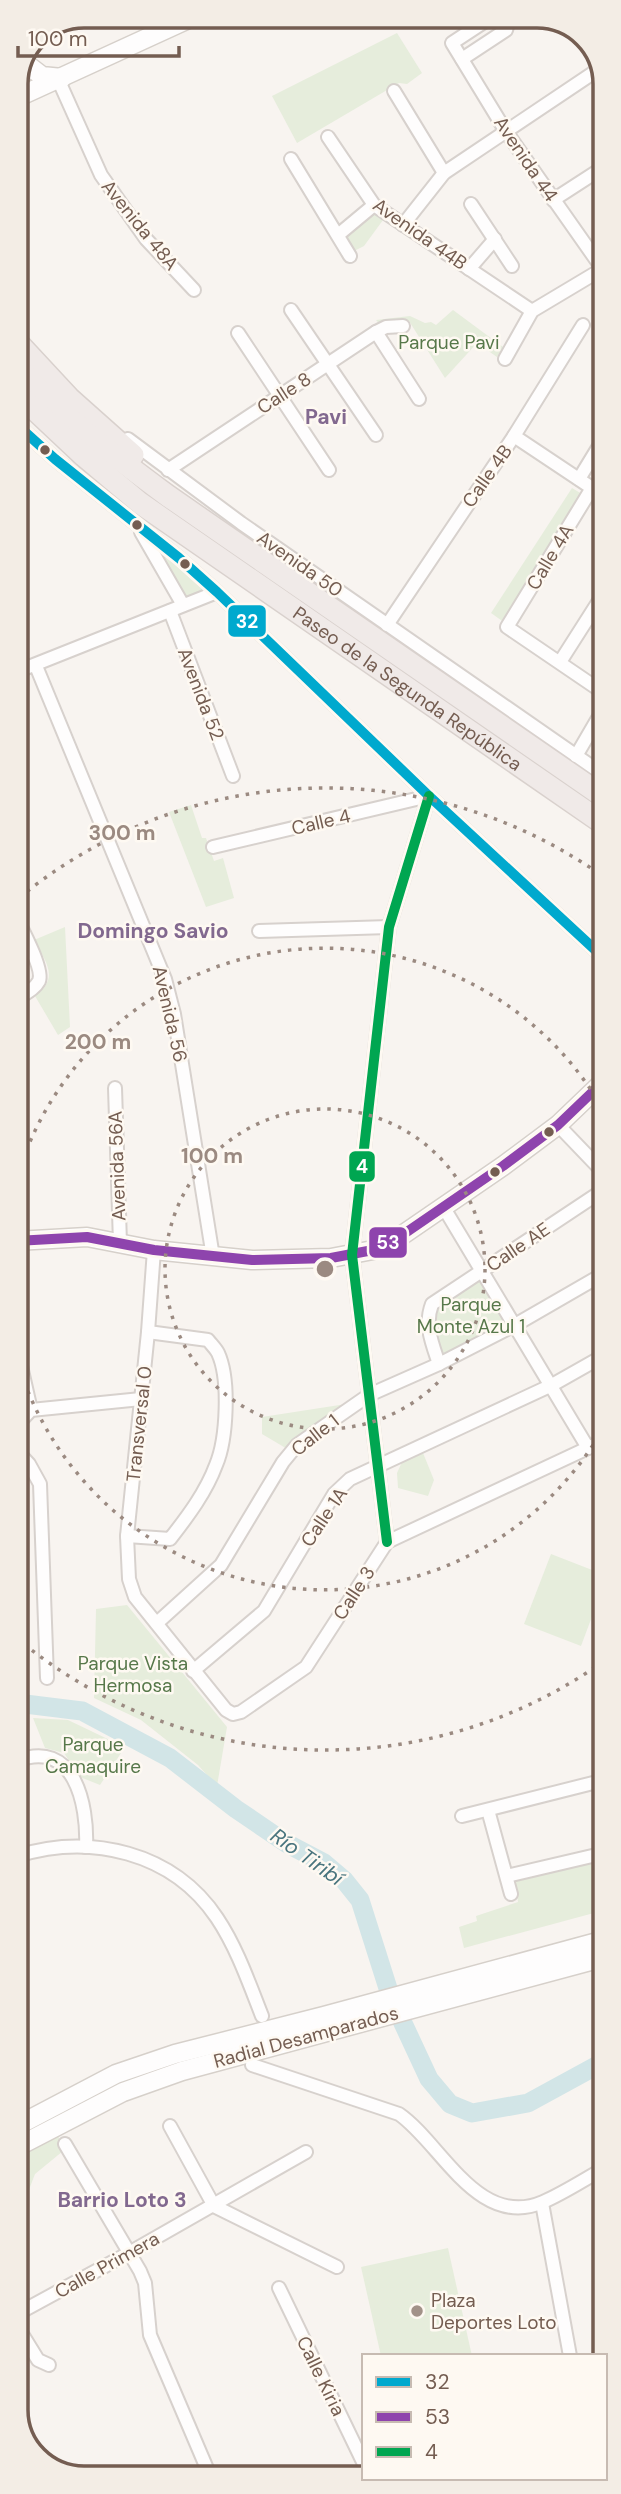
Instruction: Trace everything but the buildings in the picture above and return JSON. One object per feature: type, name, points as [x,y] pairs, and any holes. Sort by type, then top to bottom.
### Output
[{"type":"highway","points":[[28,354],[69,398],[133,455],[169,496]]},
{"type":"highway","name":"Paseo de la Segunda República","points":[[28,378],[102,448],[593,789]]},
{"type":"highway","name":"Paseo de la Segunda República","points":[[28,404],[74,448],[140,503],[593,816]]},
{"type":"highway","points":[[28,420],[94,478],[140,503]]},
{"type":"highway","points":[[467,700],[593,777]]},
{"type":"highway","points":[[456,720],[515,775],[593,834]]},
{"type":"main road","points":[[28,92],[169,28]]},
{"type":"main road","points":[[31,68],[42,76],[60,78]]},
{"type":"main road","points":[[28,1240],[87,1237],[154,1250],[213,1257],[289,1261],[352,1255],[373,1250],[398,1238],[444,1208],[558,1125],[593,1091]]},
{"type":"main road","name":"Radial Desamparados","points":[[468,1986],[593,1944]]},
{"type":"main road","name":"Radial Desamparados","points":[[28,2141],[123,2092],[183,2070],[327,2024],[468,1986],[593,1960]]},
{"type":"main road","name":"Radial Desamparados","points":[[28,2120],[116,2074],[176,2054],[327,2024]]},
{"type":"street","name":"Avenida 44","points":[[475,28],[452,43],[505,130],[593,254]]},
{"type":"street","points":[[462,59],[507,28]]},
{"type":"street","points":[[403,225],[444,173],[592,73]]},
{"type":"street","name":"Avenida 48A","points":[[60,78],[101,175],[146,239],[194,290]]},
{"type":"street","points":[[394,91],[444,173]]},
{"type":"street","name":"Avenida 44B","points":[[328,137],[373,205],[532,311]]},
{"type":"street","points":[[291,159],[350,256]]},
{"type":"street","points":[[553,200],[593,174]]},
{"type":"street","points":[[471,204],[512,266]]},
{"type":"street","points":[[338,235],[373,205]]},
{"type":"street","points":[[468,269],[495,239]]},
{"type":"street","points":[[505,359],[532,311],[593,275]]},
{"type":"street","points":[[291,310],[376,435]]},
{"type":"street","name":"Calle 4B","points":[[387,625],[514,436],[583,325]]},
{"type":"street","name":"Calle 8","points":[[168,470],[376,332],[386,327],[403,326]]},
{"type":"street","points":[[376,332],[419,399]]},
{"type":"street","points":[[238,333],[329,470]]},
{"type":"street","name":"Avenida 50","points":[[28,342],[66,386],[168,470],[593,768]]},
{"type":"street","points":[[28,435],[217,592],[429,796],[593,948]]},
{"type":"street","points":[[514,436],[592,488]]},
{"type":"street","points":[[579,479],[593,456]]},
{"type":"street","name":"Calle 4A","points":[[560,662],[508,627],[592,488]]},
{"type":"street","points":[[138,525],[183,605]]},
{"type":"street","points":[[28,668],[217,592]]},
{"type":"street","points":[[593,610],[560,662],[593,685]]},
{"type":"street","name":"Avenida 52","points":[[170,611],[233,776]]},
{"type":"street","name":"Avenida 56","points":[[36,666],[165,979],[174,1014],[213,1257]]},
{"type":"street","points":[[576,756],[593,727]]},
{"type":"street","points":[[429,796],[389,927],[352,1255],[387,1542],[593,1446]]},
{"type":"street","name":"Calle 4","points":[[214,847],[429,796]]},
{"type":"street","points":[[259,931],[389,927]]},
{"type":"street","points":[[28,944],[40,971],[39,981],[28,992]]},
{"type":"street","name":"Avenida 56A","points":[[115,1088],[120,1243]]},
{"type":"street","points":[[558,1125],[593,1161]]},
{"type":"street","name":"Calle AE","points":[[439,1364],[427,1318],[432,1304],[593,1197]]},
{"type":"street","points":[[444,1208],[589,1448]]},
{"type":"street","name":"Transversal 0","points":[[154,1250],[127,1536],[129,1579],[135,1597],[157,1623]]},
{"type":"street","name":"Calle 1","points":[[157,1623],[222,1565],[297,1445],[369,1395],[439,1364],[515,1325],[593,1280]]},
{"type":"street","points":[[127,1536],[170,1538],[194,1508],[217,1464],[223,1431],[225,1382],[217,1352],[208,1340],[148,1332]]},
{"type":"street","name":"Calle 1A","points":[[193,1671],[264,1611],[334,1494],[351,1479],[552,1385],[593,1362]]},
{"type":"street","points":[[28,1397],[31,1410]]},
{"type":"street","points":[[28,1413],[31,1410],[141,1399]]},
{"type":"street","points":[[28,1463],[40,1484],[47,1678]]},
{"type":"street","name":"Calle 3","points":[[193,1671],[226,1710],[233,1714],[242,1712],[306,1667],[387,1542]]},
{"type":"street","points":[[157,1623],[193,1671]]},
{"type":"street","points":[[28,1758],[48,1755],[60,1761],[78,1789],[87,1828],[86,1847]]},
{"type":"street","points":[[462,1816],[593,1783]]},
{"type":"street","points":[[488,1810],[511,1894]]},
{"type":"street","points":[[28,1854],[58,1848],[118,1850],[140,1856],[166,1868],[194,1890],[217,1918],[229,1939],[262,2016]]},
{"type":"street","points":[[507,1876],[593,1856]]},
{"type":"street","points":[[252,2065],[399,2114],[415,2127],[470,2187],[487,2199],[518,2207],[542,2203],[593,2175]]},
{"type":"street","points":[[170,2126],[214,2206],[337,2267]]},
{"type":"street","points":[[65,2144],[145,2283],[150,2334],[206,2466]]},
{"type":"street","name":"Calle Primera","points":[[28,2308],[306,2152]]},
{"type":"street","points":[[542,2203],[570,2354]]},
{"type":"street","name":"Calle Kiria","points":[[279,2288],[362,2460]]},
{"type":"street","points":[[28,2344],[38,2360],[49,2365]]},
{"type":"green space","points":[[397,33],[422,73],[407,84],[399,83],[297,143],[272,96]]},
{"type":"green space","points":[[371,212],[383,220],[364,246],[352,252],[343,237]]},
{"type":"green space","name":"Parque Pavi","points":[[453,310],[503,347],[497,357],[477,343],[445,378],[409,321],[396,322],[385,330],[376,320],[410,316],[436,325]]},
{"type":"green space","points":[[572,488],[587,497],[505,623],[491,613]]},
{"type":"green space","points":[[154,542],[207,589],[186,597]]},
{"type":"green space","points":[[191,805],[202,838],[206,838],[214,861],[223,858],[234,898],[206,907],[169,812]]},
{"type":"green space","points":[[65,927],[70,1027],[58,1035],[35,996],[43,989],[49,976],[46,963],[34,940]]},
{"type":"green space","name":"Parque Monte Azul 1","points":[[481,1277],[509,1325],[441,1358],[434,1333],[433,1309]]},
{"type":"green space","points":[[346,1404],[349,1407],[309,1430],[289,1450],[262,1434],[262,1417]]},
{"type":"green space","points":[[423,1453],[434,1480],[428,1496],[398,1488],[397,1473],[402,1462]]},
{"type":"green space","points":[[551,1554],[593,1570],[593,1614],[581,1646],[524,1624]]},
{"type":"green space","name":"Parque Vista Hermosa","points":[[127,1605],[227,1727],[217,1786],[198,1765],[141,1720],[94,1698],[96,1609]]},
{"type":"green space","name":"Parque Camaquire","points":[[33,1718],[68,1720],[116,1743],[121,1753],[100,1785],[80,1777],[64,1753],[45,1748]]},
{"type":"green space","points":[[593,1861],[593,1913],[464,1948],[459,1927],[477,1921],[476,1916],[518,1902],[515,1880]]},
{"type":"green space","points":[[58,2136],[64,2148],[35,2174],[28,2192],[28,2153]]},
{"type":"green space","name":"Plaza Deportes Loto","points":[[448,2248],[472,2354],[381,2354],[361,2267]]},
{"type":"waterway","name":"Río Tiribí","points":[[28,1704],[82,1711],[170,1758],[236,1809],[286,1843],[324,1863],[344,1880],[360,1900],[392,2001],[429,2079],[450,2104],[472,2113],[528,2103],[593,2068]]},
{"type":"transit line","name":"32","points":[[28,435],[217,592],[429,796],[593,948]]},
{"type":"transit line","name":"4","points":[[387,1542],[352,1255],[389,927],[429,796]]},
{"type":"transit line","name":"53","points":[[28,1240],[87,1237],[154,1250],[252,1260],[331,1258],[373,1250],[398,1238],[503,1166],[558,1125],[593,1091]]},
{"type":"place","name":"Plaza Deportes Loto","points":[[417,2311]]},
{"type":"district","name":"Pavi","points":[[326,417]]},
{"type":"district","name":"Domingo Savio","points":[[153,931]]},
{"type":"district","name":"Barrio Loto 3","points":[[122,2200]]}]
